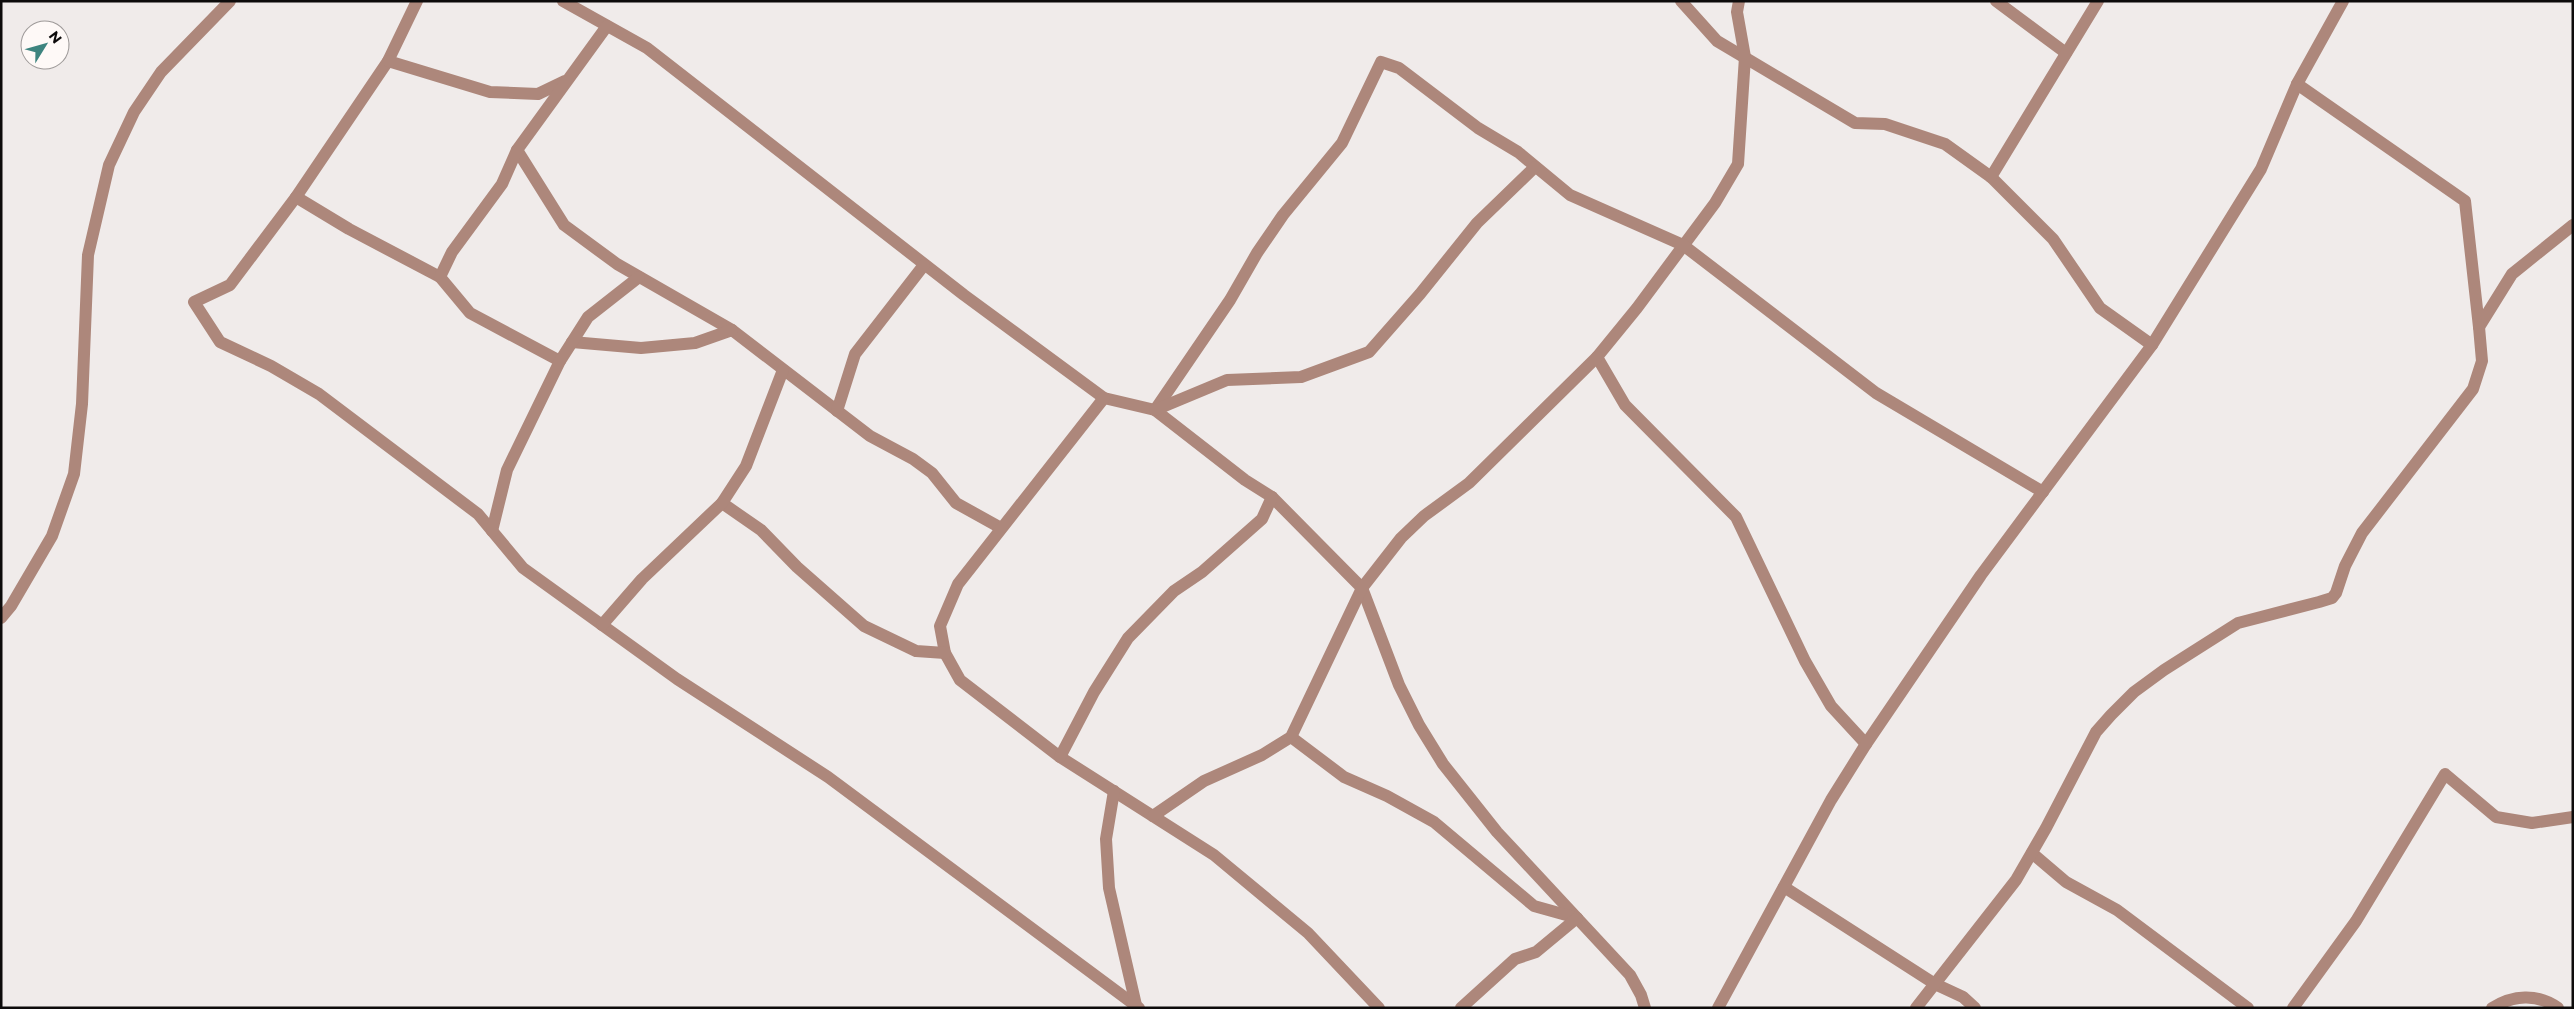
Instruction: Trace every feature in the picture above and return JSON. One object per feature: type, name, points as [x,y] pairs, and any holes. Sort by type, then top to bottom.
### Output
[{"type":"street","points":[[1,618],[11,606],[52,536],[74,474],[82,404],[88,255],[109,165],[134,112],[161,72],[230,1]]},
{"type":"street","points":[[417,1],[388,61],[296,197],[230,285],[194,302],[220,342],[271,366],[319,394],[478,514],[523,568],[677,679],[828,776],[1137,1007]]},
{"type":"street","points":[[563,1],[647,48],[924,265],[1104,398],[1155,410],[1245,480],[1272,497],[1362,588],[1399,685],[1419,725],[1443,764],[1497,832],[1630,975],[1641,995],[1645,1008]]},
{"type":"street","points":[[1680,1],[1717,41],[1854,123],[1885,124],[1945,144],[1991,177],[2053,239],[2100,308],[2152,344]]},
{"type":"street","points":[[1153,816],[1204,781],[1262,755],[1291,737],[1362,588],[1401,538],[1424,516],[1469,483],[1597,357],[1637,308],[1715,203],[1738,164],[1745,57],[1738,12],[1739,1]]},
{"type":"street","points":[[1996,1],[2066,53]]},
{"type":"street","points":[[1991,177],[2098,1]]},
{"type":"street","points":[[1718,1008],[1831,800],[1866,744],[1981,575],[2152,344],[2261,169],[2297,84],[2343,1]]},
{"type":"street","points":[[440,277],[452,252],[502,184],[517,150],[607,26]]},
{"type":"street","points":[[388,61],[490,92],[538,94],[567,79]]},
{"type":"street","points":[[1155,410],[1230,300],[1257,253],[1283,215],[1342,143],[1382,62],[1399,68],[1472,123],[1518,152],[1570,195],[1683,245],[1876,393],[2043,492]]},
{"type":"street","points":[[1916,1008],[2016,880],[2096,732],[2134,692],[2194,649],[2238,623],[2332,598],[2362,534],[2473,389],[2482,361],[2465,201],[2297,84]]},
{"type":"street","points":[[517,150],[564,225],[639,277],[732,330],[870,436],[914,459],[932,473],[956,503],[1002,528]]},
{"type":"street","points":[[1155,410],[1227,380],[1301,376],[1369,352],[1420,294],[1478,223],[1535,166]]},
{"type":"street","points":[[296,197],[349,229],[440,277],[470,313],[560,361]]},
{"type":"street","points":[[2479,327],[2512,274],[2573,225]]},
{"type":"street","points":[[837,411],[855,354],[924,265]]},
{"type":"street","points":[[492,531],[507,470],[560,361],[588,316],[639,277]]},
{"type":"street","points":[[572,342],[641,348],[695,343],[732,330]]},
{"type":"street","points":[[1597,357],[1625,405],[1736,517],[1805,661],[1832,706],[1866,744]]},
{"type":"street","points":[[602,624],[642,579],[722,504],[746,466],[783,370]]},
{"type":"street","points":[[1104,398],[958,584],[940,626],[945,653],[960,680],[1060,757],[1214,855],[1308,933],[1379,1008]]},
{"type":"street","points":[[1060,757],[1094,692],[1128,638],[1174,591],[1202,572],[1262,519],[1272,497]]},
{"type":"street","points":[[722,504],[761,530],[797,567],[864,626],[916,651],[945,653]]},
{"type":"street","points":[[1291,737],[1344,777],[1387,796],[1434,822],[1534,906],[1577,918]]},
{"type":"street","points":[[2293,1008],[2356,921],[2445,774],[2496,817],[2532,823],[2573,817]]},
{"type":"street","points":[[1114,791],[1106,839],[1109,888],[1137,1007]]},
{"type":"street","points":[[2032,853],[2066,882],[2117,910],[2248,1008]]},
{"type":"street","points":[[1784,887],[1935,984],[1963,998],[1975,1008]]},
{"type":"street","points":[[1461,1008],[1515,959],[1536,952],[1577,918]]},
{"type":"street","points":[[2492,1008],[2514,998],[2529,996],[2550,1003],[2558,1008]]}]
